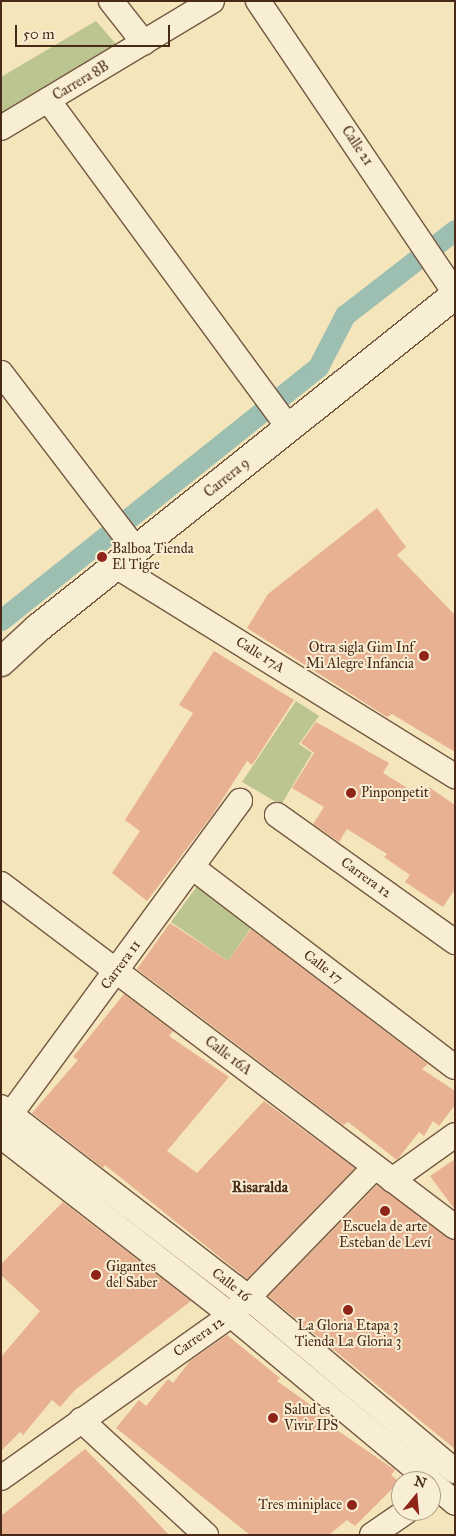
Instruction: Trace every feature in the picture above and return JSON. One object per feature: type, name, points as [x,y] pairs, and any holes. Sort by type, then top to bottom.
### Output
[{"type":"street","points":[[111,1],[144,43]]},
{"type":"street","name":"Carrera 8B","points":[[1,128],[212,1]]},
{"type":"street","name":"Calle 21","points":[[258,1],[419,236],[455,294]]},
{"type":"street","points":[[48,100],[280,415]]},
{"type":"street","name":"Carrera 9","points":[[1,662],[123,544],[280,415],[455,294]]},
{"type":"street","name":"Calle 17A","points":[[1,373],[123,544],[455,776]]},
{"type":"street","name":"Carrera 11","points":[[5,1116],[115,974],[240,801]]},
{"type":"street","name":"Carrera 12","points":[[277,815],[455,942]]},
{"type":"street","name":"Calle 17","points":[[192,867],[455,1067]]},
{"type":"street","name":"Calle 16A","points":[[1,884],[115,974],[455,1227]]},
{"type":"street","name":"Calle 16","points":[[5,1116],[250,1299],[455,1471]]},
{"type":"street","name":"Carrera 12","points":[[1,1478],[250,1299],[383,1174],[455,1135]]},
{"type":"street","name":"Calle 16","points":[[1,1136],[231,1314],[421,1471]]},
{"type":"street","points":[[81,1420],[206,1535]]},
{"type":"street","points":[[372,1535],[392,1521]]},
{"type":"green space","points":[[96,21],[121,50],[1,121],[1,77]]},
{"type":"green space","points":[[296,701],[319,716],[299,744],[312,753],[281,805],[242,782]]},
{"type":"green space","points":[[203,878],[257,919],[228,961],[171,922]]},
{"type":"building","points":[[377,508],[406,547],[397,555],[455,615],[455,752],[392,714],[387,717],[247,628],[268,594]]},
{"type":"building","points":[[214,651],[294,700],[252,765],[247,761],[213,814],[147,901],[112,873],[140,831],[125,820],[193,713],[179,705]]},
{"type":"building","points":[[316,722],[389,763],[383,773],[422,797],[429,787],[455,805],[455,889],[443,907],[405,882],[410,875],[384,857],[387,854],[347,829],[339,842],[313,824],[324,807],[292,788],[314,753],[301,743]]},
{"type":"building","points":[[170,923],[228,961],[251,929],[428,1064],[422,1069],[455,1091],[455,1105],[439,1126],[433,1121],[424,1136],[419,1132],[397,1160],[348,1122],[343,1125],[137,969]]},
{"type":"building","points":[[124,994],[173,1031],[169,1036],[229,1077],[167,1151],[197,1173],[264,1101],[355,1168],[247,1279],[105,1165],[103,1168],[32,1113],[78,1060],[73,1057]]},
{"type":"building","points":[[455,1159],[455,1210],[430,1176]]},
{"type":"building","points":[[377,1185],[455,1241],[455,1449],[268,1296]]},
{"type":"building","points":[[63,1202],[191,1301],[75,1390],[60,1407],[52,1400],[23,1435],[20,1432],[1,1451],[1,1357],[40,1311],[1,1275],[1,1264]]},
{"type":"building","points":[[227,1335],[280,1378],[277,1381],[337,1424],[334,1428],[395,1470],[391,1471],[391,1490],[355,1526],[347,1520],[329,1535],[250,1535],[116,1428],[139,1400],[146,1406],[168,1379],[173,1383],[190,1361]]},
{"type":"building","points":[[85,1449],[169,1535],[1,1535],[1,1516]]},
{"type":"waterway","points":[[1,620],[318,367],[345,315],[455,230]]},
{"type":"place","name":"Balboa Tienda El Tigre","points":[[102,557]]},
{"type":"place","name":"Otra sigla Gim Inf Mi Alegre Infancia","points":[[424,656]]},
{"type":"place","name":"Pinponpetit","points":[[351,793]]},
{"type":"place","name":"Escuela de arte Esteban de Leví","points":[[385,1211]]},
{"type":"place","name":"Gigantes del Saber","points":[[96,1275]]},
{"type":"place","name":"La Gloria Etapa 3 Tienda La Gloria 3","points":[[348,1310]]},
{"type":"place","name":"Salud es Vivir IPS","points":[[273,1418]]},
{"type":"place","name":"Tres miniplace","points":[[352,1505]]},
{"type":"district","name":"Risaralda","points":[[260,1188]]}]
